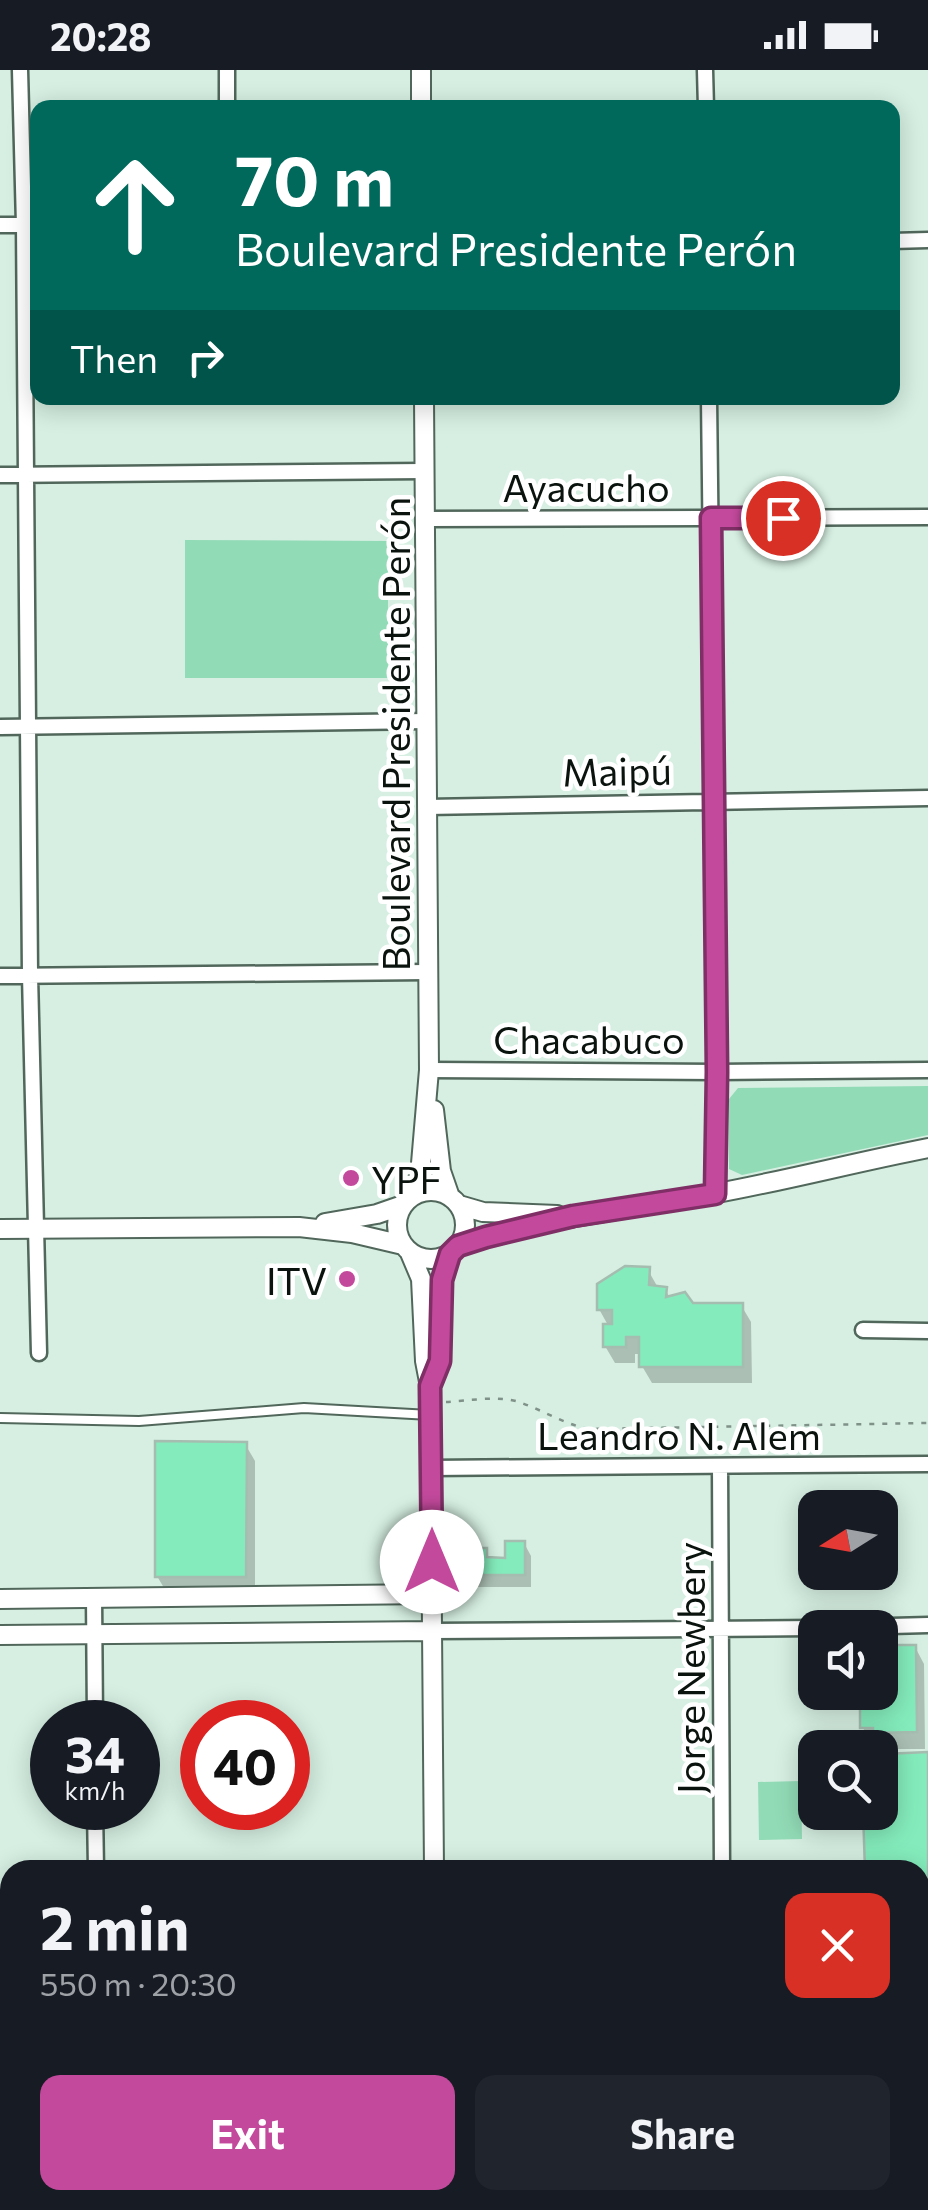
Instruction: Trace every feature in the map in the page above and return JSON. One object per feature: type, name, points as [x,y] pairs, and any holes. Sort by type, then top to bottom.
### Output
[{"type":"street","points":[[20,70],[30,211]]},
{"type":"street","points":[[227,70],[227,100]]},
{"type":"street","points":[[421,70],[422,100]]},
{"type":"street","points":[[705,70],[706,100]]},
{"type":"street","points":[[0,225],[30,225]]},
{"type":"street","points":[[900,241],[928,240]]},
{"type":"street","points":[[30,261],[24,475],[39,1352]]},
{"type":"street","name":"Boulevard Presidente Perón","points":[[424,405],[429,1070],[420,1175],[397,1224],[421,1279],[430,1401]]},
{"type":"street","points":[[709,405],[715,1194]]},
{"type":"street","points":[[0,475],[424,471]]},
{"type":"street","name":"Ayacucho","points":[[425,520],[928,517]]},
{"type":"street","points":[[0,727],[426,722]]},
{"type":"street","name":"Maipú","points":[[427,807],[928,798]]},
{"type":"street","points":[[0,976],[428,972]]},
{"type":"street","name":"Boulevard Presidente Perón","points":[[429,1070],[441,1170],[464,1215],[465,1226],[442,1280],[440,1361],[430,1401]]},
{"type":"street","name":"Chacabuco","points":[[429,1070],[928,1070]]},
{"type":"street","points":[[0,1229],[299,1227],[365,1236],[430,1260],[486,1237],[573,1216],[715,1194],[928,1148]]},
{"type":"street","points":[[299,1227],[377,1214],[429,1191],[440,1192],[483,1212],[573,1216]]},
{"type":"street","points":[[864,1330],[928,1331]]},
{"type":"street","points":[[430,1401],[434,1860]]},
{"type":"street","name":"Leandro N. Alem","points":[[431,1468],[928,1464]]},
{"type":"street","name":"Jorge Newbery","points":[[720,1466],[722,1860]]},
{"type":"street","points":[[0,1599],[432,1594]]},
{"type":"street","points":[[94,1597],[95,1700]]},
{"type":"street","points":[[898,1626],[928,1625]]},
{"type":"street","points":[[0,1635],[798,1628]]},
{"type":"street","points":[[95,1830],[96,1860]]},
{"type":"lane","points":[[0,1418],[139,1421],[430,1401]]},
{"type":"path","points":[[430,1401],[516,1400],[587,1430],[928,1423]]},
{"type":"green space","points":[[185,540],[388,541],[388,678],[185,678]]},
{"type":"green space","points":[[928,1086],[928,1135],[742,1175],[729,1169],[729,1099],[738,1088]]},
{"type":"green space","points":[[798,1781],[798,1830],[802,1830],[802,1839],[759,1840],[758,1782]]},
{"type":"building","points":[[625,1266],[650,1267],[649,1285],[667,1287],[666,1297],[685,1292],[693,1303],[743,1303],[743,1367],[639,1367],[639,1337],[626,1337],[626,1347],[603,1347],[603,1324],[612,1324],[612,1310],[597,1310],[597,1284]]},
{"type":"building","points":[[155,1441],[247,1442],[246,1577],[155,1577]]},
{"type":"building","points":[[505,1541],[525,1541],[525,1575],[468,1575],[468,1559],[475,1559],[475,1548],[487,1548],[487,1557],[505,1558]]},
{"type":"building","points":[[898,1645],[916,1645],[917,1732],[860,1728],[860,1710],[898,1710]]},
{"type":"building","points":[[928,1752],[928,1860],[865,1860],[864,1830],[898,1830],[898,1753]]},
{"type":"place","name":"YPF","points":[[351,1178]]},
{"type":"place","name":"ITV","points":[[347,1279]]},
{"type":"route","points":[[432,1562],[430,1386],[440,1361],[442,1280],[450,1254],[458,1246],[486,1237],[573,1216],[715,1194],[711,518],[783,518]]}]
